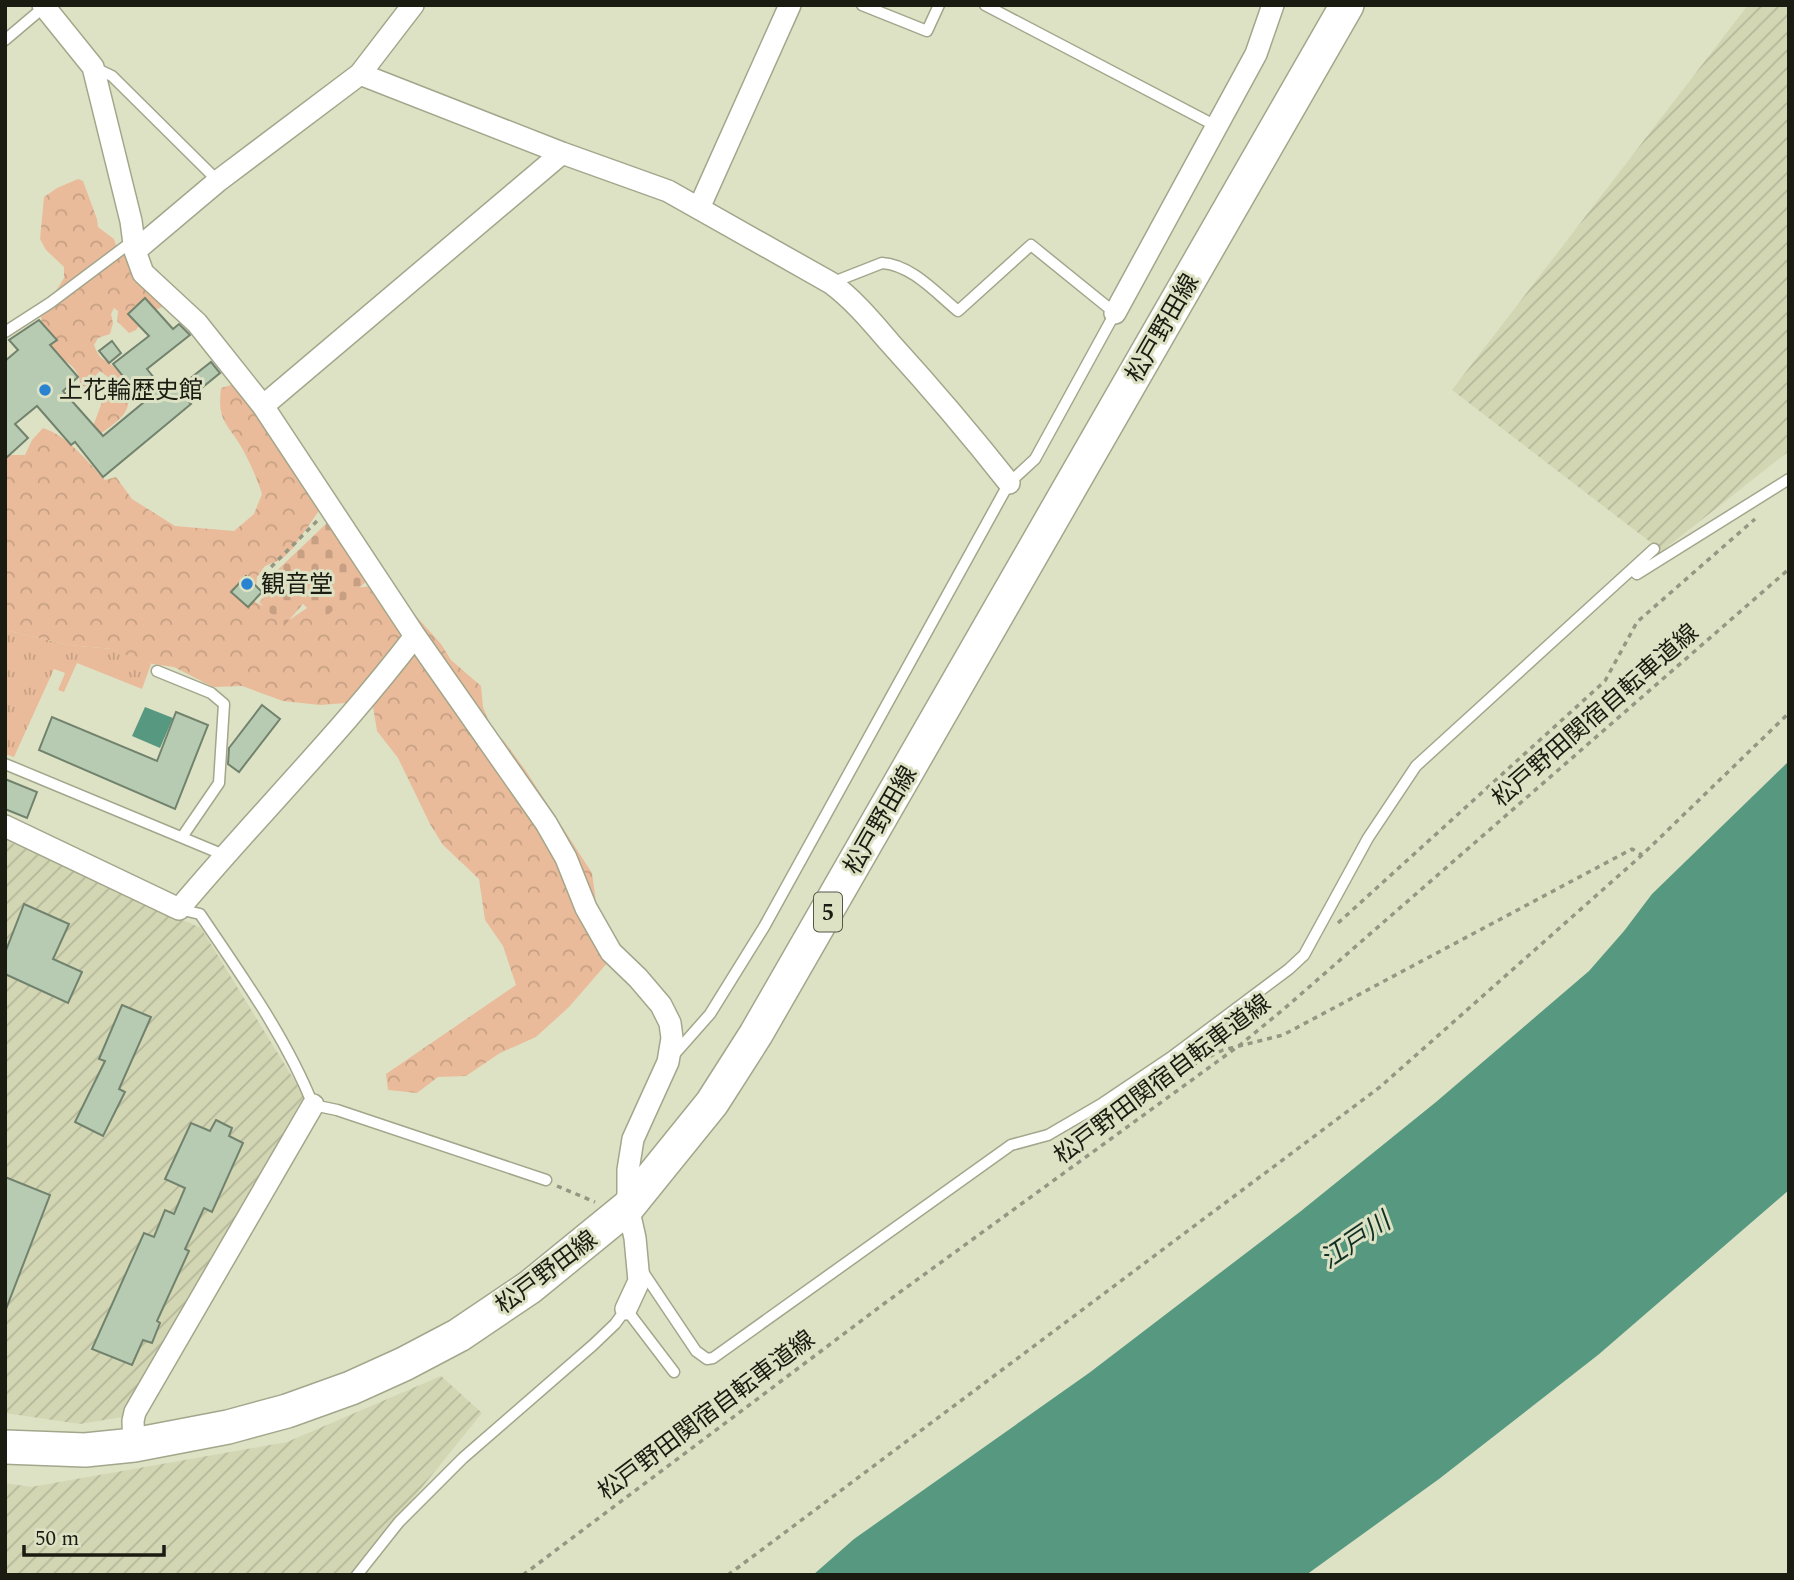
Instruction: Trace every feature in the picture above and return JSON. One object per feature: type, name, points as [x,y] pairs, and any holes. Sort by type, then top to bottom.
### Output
[{"type":"main road","name":"松戸野田線","points":[[5,1447],[85,1450],[135,1445],[228,1427],[287,1411],[351,1388],[404,1364],[459,1335],[530,1287],[712,1103],[770,1011],[1347,5]]},
{"type":"street","points":[[134,246],[360,74],[413,5]]},
{"type":"street","points":[[699,208],[790,5]]},
{"type":"street","points":[[1115,313],[1256,54],[1273,5]]},
{"type":"street","points":[[43,6],[93,67],[131,221],[134,246],[143,273],[197,323],[263,406],[415,636],[546,823],[566,858],[586,908],[611,952],[661,1005],[670,1023],[672,1038],[668,1062],[633,1139],[628,1170],[613,1205],[638,1265],[639,1281],[626,1309]]},
{"type":"street","points":[[360,74],[562,153],[668,191],[831,282],[846,293],[905,359],[1009,483]]},
{"type":"street","points":[[263,406],[562,153]]},
{"type":"street","points":[[5,826],[179,909],[224,855],[325,745],[415,636]]},
{"type":"street","points":[[135,1445],[135,1412],[313,1105]]},
{"type":"lane","points":[[862,5],[927,31],[939,5]]},
{"type":"lane","points":[[985,5],[1218,127]]},
{"type":"lane","points":[[5,40],[43,6]]},
{"type":"lane","points":[[93,67],[112,76],[218,181]]},
{"type":"lane","points":[[668,1062],[710,1014],[764,927],[1009,483],[1035,459],[1115,313],[1031,245],[958,311],[912,272],[890,263],[882,262],[831,282]]},
{"type":"lane","points":[[6,331],[134,246]]},
{"type":"lane","points":[[1632,570],[1637,574],[1789,479]]},
{"type":"lane","points":[[638,1265],[696,1351],[707,1359],[713,1358],[1011,1145],[1048,1135],[1103,1104],[1170,1058],[1265,989],[1304,955],[1368,838],[1416,766],[1654,549]]},
{"type":"lane","points":[[157,671],[211,693],[224,704],[219,783],[182,837]]},
{"type":"lane","points":[[5,764],[224,855]]},
{"type":"lane","points":[[179,909],[200,914],[257,999],[305,1084],[313,1105],[337,1110],[546,1181]]},
{"type":"lane","points":[[357,1575],[399,1522],[463,1458],[584,1353],[615,1324],[626,1309],[674,1372]]},
{"type":"path","points":[[264,574],[331,507]]},
{"type":"path","points":[[1334,927],[1605,681],[1637,622],[1757,517]]},
{"type":"path","name":"松戸野田関宿自転車道線","points":[[523,1575],[885,1303],[1241,1045],[1789,569]]},
{"type":"path","points":[[728,1575],[1380,1087],[1642,855],[1789,713]]},
{"type":"path","points":[[1174,1074],[1223,1050],[1283,1035],[1632,849],[1642,855]]},
{"type":"path","points":[[546,1181],[613,1205]]},
{"type":"shaded area","points":[[1748,5],[1789,5],[1789,451],[1662,551],[1452,390]]},
{"type":"shaded area","points":[[5,840],[201,928],[304,1096],[122,1417],[80,1424],[5,1413]]},
{"type":"shaded area","points":[[441,1376],[482,1413],[351,1575],[5,1575],[5,1483],[31,1487],[287,1442]]},
{"type":"green space","points":[[78,179],[83,181],[98,227],[114,239],[117,248],[132,261],[158,270],[169,293],[164,304],[158,309],[134,306],[133,311],[139,326],[129,333],[117,321],[118,311],[114,308],[110,334],[98,338],[94,345],[100,357],[122,376],[129,400],[121,417],[99,435],[92,429],[112,385],[109,378],[100,371],[85,387],[80,384],[72,367],[46,347],[52,344],[53,338],[41,318],[64,278],[64,267],[46,250],[40,239],[44,197]]},
{"type":"green space","points":[[237,383],[323,505],[293,548],[282,559],[265,566],[257,577],[255,602],[291,619],[338,593],[363,587],[390,587],[441,644],[451,660],[481,686],[483,707],[493,731],[504,741],[526,771],[592,873],[597,909],[615,954],[569,1007],[536,1037],[500,1053],[466,1076],[438,1077],[417,1093],[388,1090],[386,1074],[516,985],[503,946],[485,920],[479,879],[443,845],[430,824],[398,758],[377,731],[372,701],[320,705],[283,701],[242,686],[213,687],[174,667],[145,663],[112,649],[69,645],[5,630],[5,455],[25,455],[32,440],[43,428],[69,443],[105,480],[116,477],[132,499],[175,526],[234,531],[254,514],[262,494],[256,476],[237,439],[224,421],[220,408],[221,388]]},
{"type":"green space","points":[[327,523],[368,580],[321,621],[303,604],[284,626],[259,602],[275,586],[269,578]]},
{"type":"green space","points":[[5,630],[69,645],[112,649],[151,664],[142,689],[77,663],[64,692],[58,690],[65,673],[54,669],[14,757],[5,754]]},
{"type":"water","points":[[145,707],[173,718],[160,748],[132,736]]},
{"type":"water","name":"江戸川","points":[[1789,761],[1789,1190],[1598,1355],[1439,1479],[1306,1575],[813,1575],[854,1539],[1089,1373],[1301,1211],[1436,1102],[1589,971],[1652,894]]},
{"type":"building","points":[[145,298],[173,329],[179,324],[190,335],[147,369],[167,394],[211,362],[220,373],[187,400],[191,404],[103,477],[75,442],[71,445],[37,406],[15,424],[28,438],[5,459],[5,361],[18,350],[9,340],[39,320],[57,340],[50,345],[78,377],[63,391],[103,436],[144,402],[113,364],[149,336],[128,314]]},
{"type":"building","points":[[112,341],[121,353],[109,363],[99,351]]},
{"type":"building","name":"観音堂","points":[[246,576],[262,592],[248,607],[231,592]]},
{"type":"building","points":[[262,705],[280,719],[239,772],[228,764],[229,748]]},
{"type":"building","points":[[176,712],[208,725],[175,809],[39,750],[52,717],[157,761]]},
{"type":"building","points":[[5,779],[37,792],[27,818],[5,809]]},
{"type":"building","points":[[24,904],[69,924],[53,959],[82,972],[68,1003],[5,974],[5,953]]},
{"type":"building","points":[[122,1005],[151,1017],[119,1089],[125,1092],[103,1136],[75,1122],[105,1061],[99,1059]]},
{"type":"building","points":[[216,1120],[232,1128],[229,1136],[243,1143],[212,1212],[204,1208],[185,1249],[189,1251],[157,1321],[160,1323],[152,1343],[143,1340],[132,1365],[92,1349],[144,1233],[154,1237],[165,1210],[174,1214],[185,1188],[165,1179],[191,1123],[210,1131]]},
{"type":"building","points":[[5,1177],[50,1195],[6,1309],[5,1309]]},
{"type":"place","name":"上花輪歴史館","points":[[45,390]]},
{"type":"place","name":"観音堂","points":[[247,584]]}]
